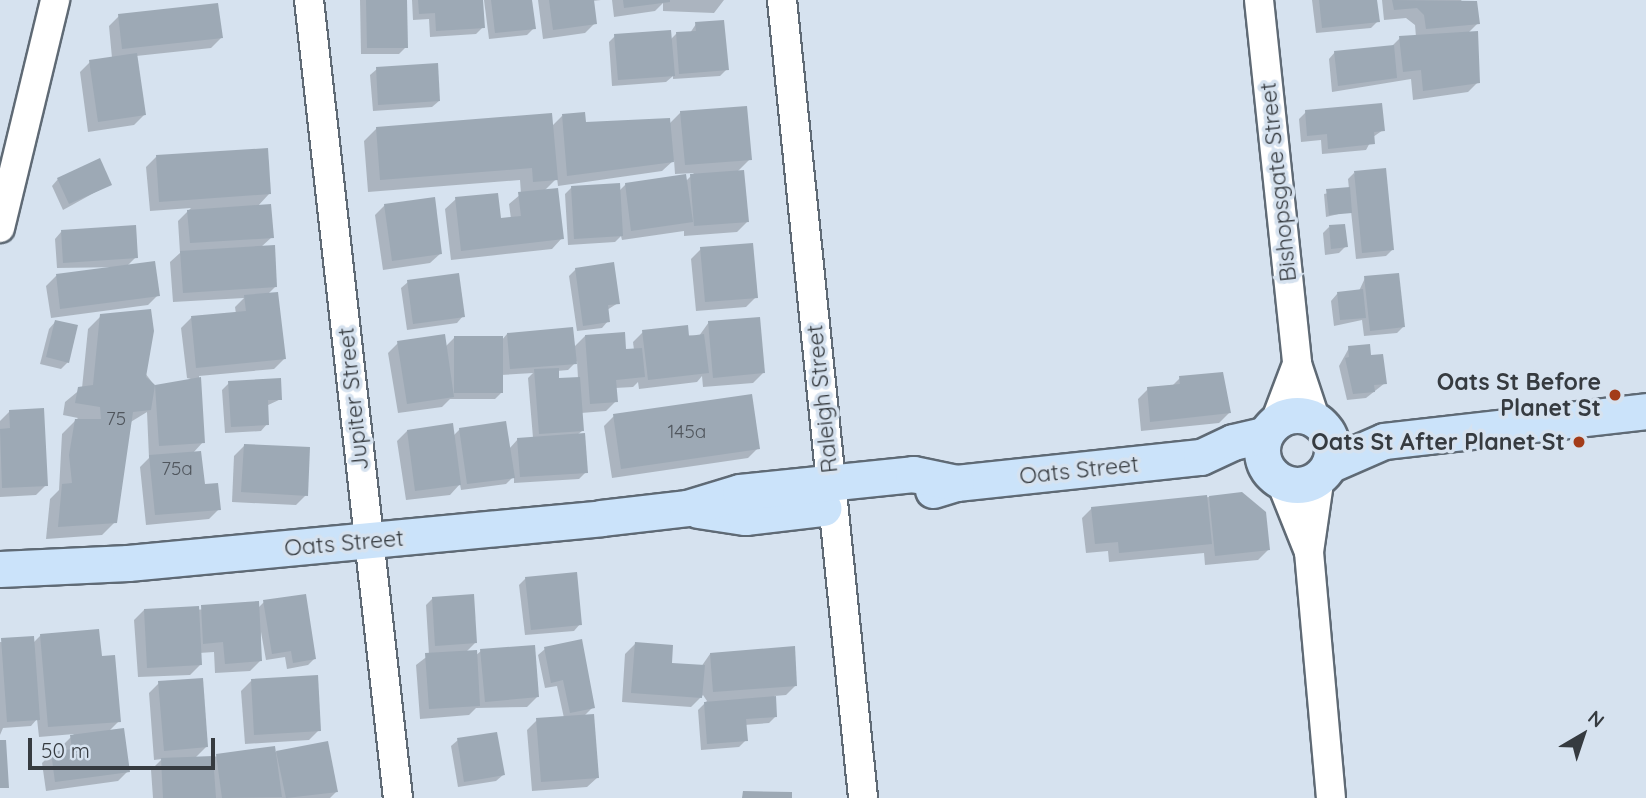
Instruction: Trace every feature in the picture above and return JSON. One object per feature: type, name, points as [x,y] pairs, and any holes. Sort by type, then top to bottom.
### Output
[{"type":"main road","points":[[1384,441],[1320,424],[1295,414],[1271,452],[1303,485],[1324,471],[1384,441],[1646,411]]},
{"type":"main road","points":[[1320,424],[1332,449],[1324,471]]},
{"type":"main road","name":"Oats Street","points":[[0,569],[128,563],[688,508],[740,492],[905,498],[956,483],[1201,457],[1233,467],[1271,452]]},
{"type":"street","points":[[0,228],[55,0]]},
{"type":"street","name":"Jupiter Street","points":[[309,0],[398,798]]},
{"type":"street","name":"Raleigh Street","points":[[782,0],[863,798]]},
{"type":"street","name":"Bishopsgate Street","points":[[1259,0],[1297,364],[1320,424]]},
{"type":"street","name":"Bishopsgate Street","points":[[1271,452],[1297,364]]},
{"type":"street","points":[[1271,452],[1309,552]]},
{"type":"street","points":[[1324,471],[1309,552],[1331,798]]},
{"type":"building","points":[[366,0],[407,0],[408,48],[367,48]]},
{"type":"building","points":[[418,0],[483,0],[485,28],[436,31],[435,13],[419,14]]},
{"type":"building","points":[[491,0],[532,0],[536,29],[495,33]]},
{"type":"building","points":[[549,0],[594,0],[597,24],[553,30]]},
{"type":"building","points":[[623,0],[670,0],[670,2],[624,8]]},
{"type":"building","points":[[1319,0],[1377,0],[1380,22],[1322,28]]},
{"type":"building","points":[[1392,0],[1477,1],[1480,24],[1426,29],[1424,15],[1417,8],[1394,10]]},
{"type":"building","points":[[218,3],[223,38],[122,49],[118,14]]},
{"type":"building","points":[[724,20],[729,70],[679,74],[676,32],[696,31],[695,22]]},
{"type":"building","points":[[671,30],[675,76],[618,80],[614,34]]},
{"type":"building","points":[[1478,31],[1480,83],[1423,91],[1421,70],[1403,72],[1399,36]]},
{"type":"building","points":[[1394,45],[1397,78],[1338,86],[1334,51]]},
{"type":"building","points":[[137,53],[146,115],[98,122],[89,60]]},
{"type":"building","points":[[438,63],[440,101],[378,105],[376,67]]},
{"type":"building","points":[[1382,103],[1385,131],[1374,132],[1375,144],[1328,149],[1327,134],[1307,136],[1305,110]]},
{"type":"building","points":[[747,106],[752,160],[685,165],[680,111]]},
{"type":"building","points":[[585,112],[586,122],[670,118],[674,162],[567,176],[562,114]]},
{"type":"building","points":[[552,113],[558,180],[533,182],[532,168],[380,180],[376,127]]},
{"type":"building","points":[[268,148],[271,194],[159,202],[156,155]]},
{"type":"building","points":[[100,158],[112,185],[69,204],[57,178]]},
{"type":"building","points":[[1386,168],[1394,250],[1362,253],[1354,171]]},
{"type":"building","points":[[744,170],[749,222],[694,226],[690,174]]},
{"type":"building","points":[[686,174],[693,222],[631,231],[625,183]]},
{"type":"building","points":[[620,183],[623,236],[574,239],[571,186]]},
{"type":"building","points":[[1350,187],[1352,213],[1329,215],[1326,189]]},
{"type":"building","points":[[558,188],[564,239],[461,251],[455,197],[498,193],[501,218],[521,216],[518,192]]},
{"type":"building","points":[[435,197],[442,254],[392,261],[384,204]]},
{"type":"building","points":[[271,204],[274,238],[190,243],[187,210]]},
{"type":"building","points":[[1345,224],[1348,247],[1331,249],[1329,225]]},
{"type":"building","points":[[136,225],[138,258],[63,263],[61,230]]},
{"type":"building","points":[[753,243],[758,298],[705,302],[700,247]]},
{"type":"building","points":[[275,245],[277,287],[183,293],[180,251]]},
{"type":"building","points":[[155,261],[160,296],[60,309],[56,274]]},
{"type":"building","points":[[614,262],[620,304],[608,305],[610,322],[583,326],[575,268]]},
{"type":"building","points":[[459,273],[465,317],[413,324],[407,280]]},
{"type":"building","points":[[1399,273],[1405,327],[1370,331],[1364,276]]},
{"type":"building","points":[[1363,289],[1366,318],[1340,320],[1337,292]]},
{"type":"building","points":[[278,292],[286,359],[196,368],[191,316],[246,311],[244,295]]},
{"type":"building","points":[[151,309],[154,331],[146,377],[155,385],[151,410],[133,412],[117,523],[58,527],[62,484],[72,483],[69,455],[75,419],[101,419],[100,407],[75,403],[78,387],[93,385],[100,314]]},
{"type":"building","points":[[760,317],[765,373],[713,378],[708,321]]},
{"type":"building","points":[[55,320],[78,325],[69,363],[46,357]]},
{"type":"building","points":[[688,325],[689,336],[704,334],[709,373],[648,380],[642,330]]},
{"type":"building","points":[[573,327],[577,364],[510,369],[507,333]]},
{"type":"building","points":[[625,332],[626,349],[642,348],[645,377],[616,380],[618,402],[590,404],[585,335]]},
{"type":"building","points":[[445,334],[454,397],[407,404],[397,341]]},
{"type":"building","points":[[454,336],[503,336],[503,393],[454,393]]},
{"type":"building","points":[[1370,344],[1371,355],[1383,354],[1387,384],[1374,385],[1375,392],[1353,394],[1345,358],[1349,357],[1348,346]]},
{"type":"building","points":[[559,368],[559,378],[580,377],[584,431],[539,434],[534,369]]},
{"type":"building","points":[[1223,372],[1231,413],[1150,422],[1147,387],[1180,384],[1179,376]]},
{"type":"building","points":[[201,377],[205,443],[159,446],[155,385]]},
{"type":"building","points":[[281,378],[282,400],[268,400],[269,425],[231,427],[228,381]]},
{"type":"building","points":[[752,394],[760,449],[621,469],[613,414]]},
{"type":"building","points":[[44,408],[48,486],[2,488],[0,429],[10,428],[9,410]]},
{"type":"building","points":[[506,421],[515,478],[467,484],[459,428]]},
{"type":"building","points":[[453,423],[461,485],[415,491],[407,430]]},
{"type":"building","points":[[585,433],[588,473],[520,477],[517,438]]},
{"type":"building","points":[[244,444],[310,447],[308,496],[241,492]]},
{"type":"building","points":[[201,451],[205,484],[218,483],[221,510],[155,515],[149,455]]},
{"type":"building","points":[[1242,492],[1266,512],[1270,550],[1215,556],[1209,496]]},
{"type":"building","points":[[1207,495],[1212,544],[1119,553],[1118,542],[1095,544],[1091,507]]},
{"type":"building","points":[[577,572],[582,625],[531,630],[525,577]]},
{"type":"building","points":[[306,594],[316,659],[293,663],[291,651],[272,654],[263,600]]},
{"type":"building","points":[[474,594],[477,643],[435,646],[432,597]]},
{"type":"building","points":[[259,601],[262,661],[225,664],[223,642],[203,644],[201,605]]},
{"type":"building","points":[[199,606],[202,665],[147,668],[144,609]]},
{"type":"building","points":[[99,629],[102,656],[115,655],[121,722],[48,727],[40,634]]},
{"type":"building","points":[[34,636],[40,720],[7,722],[1,638]]},
{"type":"building","points":[[582,639],[595,708],[570,713],[563,680],[551,683],[544,647]]},
{"type":"building","points":[[635,642],[673,645],[672,663],[705,665],[702,698],[631,693]]},
{"type":"building","points":[[535,645],[539,697],[485,702],[480,649]]},
{"type":"building","points":[[795,646],[797,686],[713,692],[710,653]]},
{"type":"building","points":[[477,650],[480,706],[429,709],[425,653]]},
{"type":"building","points":[[318,675],[321,731],[254,735],[251,679]]},
{"type":"building","points":[[203,678],[208,747],[164,751],[158,681]]},
{"type":"building","points":[[776,696],[777,717],[746,719],[748,741],[707,744],[704,702]]},
{"type":"building","points":[[594,714],[599,778],[541,782],[536,718]]},
{"type":"building","points":[[124,728],[130,772],[55,782],[51,752],[72,749],[70,735]]},
{"type":"building","points":[[497,732],[505,775],[464,782],[457,738]]},
{"type":"building","points":[[0,740],[6,740],[9,788],[0,788]]},
{"type":"building","points":[[328,741],[338,792],[286,798],[276,751]]},
{"type":"building","points":[[275,746],[282,797],[222,798],[216,754]]},
{"type":"building","points":[[213,756],[216,798],[163,798],[161,758]]},
{"type":"building","points":[[743,791],[792,792],[792,798],[742,798]]},
{"type":"place","name":"Oats St Before Planet St","points":[[1615,395]]},
{"type":"place","name":"Oats St After Planet St","points":[[1579,442]]}]
